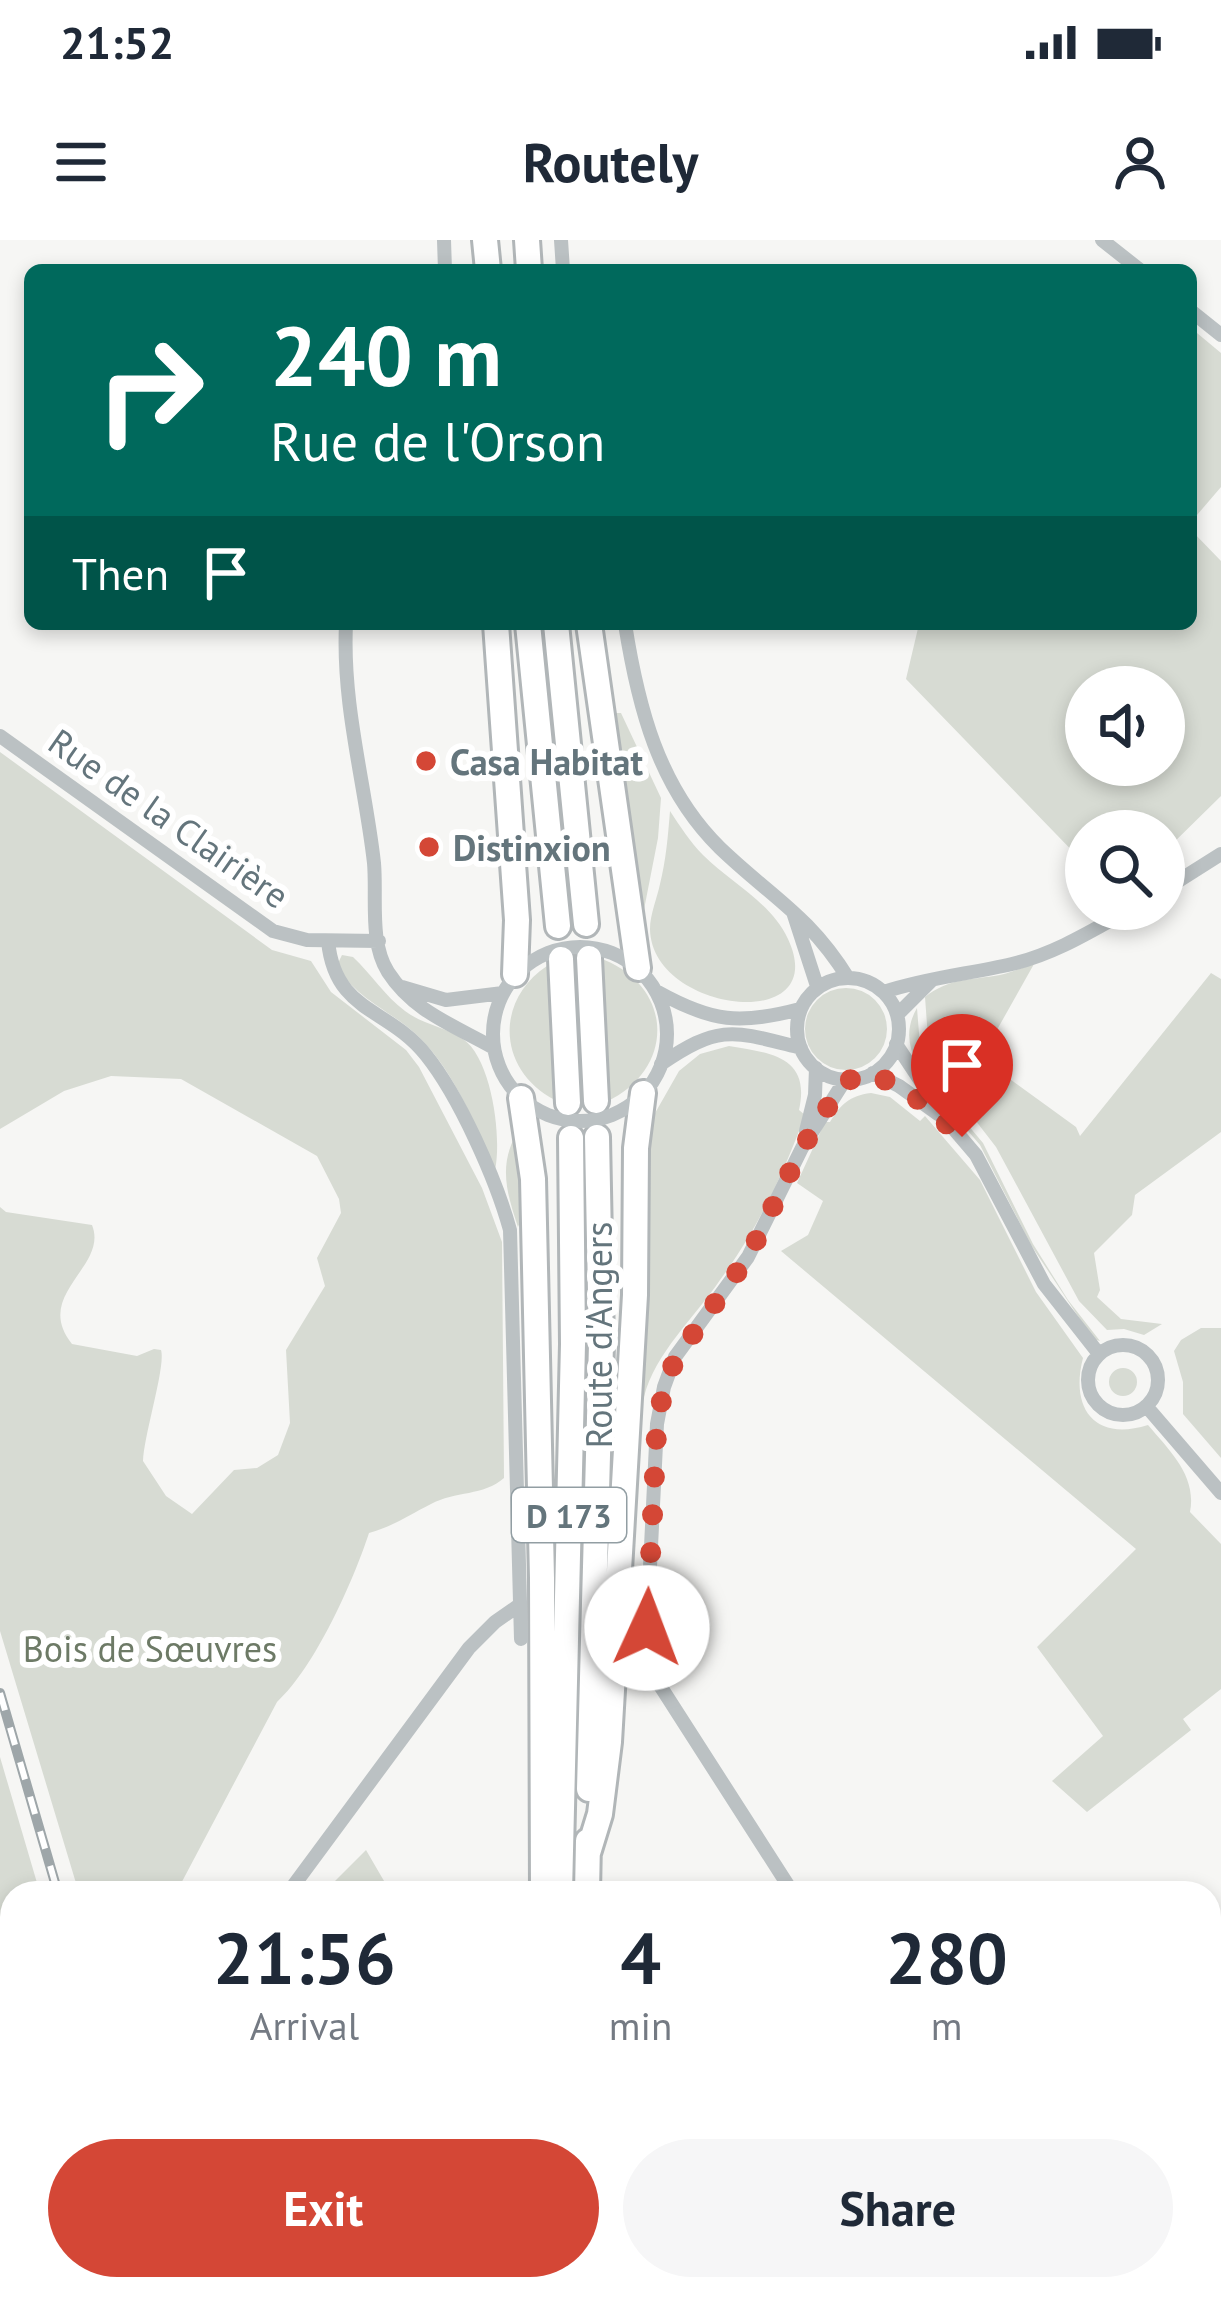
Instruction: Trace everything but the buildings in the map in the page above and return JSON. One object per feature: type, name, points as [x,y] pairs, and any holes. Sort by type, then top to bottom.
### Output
[{"type":"highway","points":[[496,630],[517,920],[509,984]]},
{"type":"highway","points":[[529,630],[558,926]]},
{"type":"highway","points":[[557,630],[586,924]]},
{"type":"highway","points":[[590,630],[638,968]]},
{"type":"highway","points":[[589,958],[596,1101]]},
{"type":"highway","points":[[561,959],[568,1103]]},
{"type":"highway","points":[[588,1853],[600,1814],[609,1742],[635,1295],[636,1148],[644,1093]]},
{"type":"highway","points":[[521,1098],[533,1179],[543,1881]]},
{"type":"highway","name":"Route d'Angers","points":[[587,1881],[601,1344],[597,1137]]},
{"type":"highway","name":"Route d'Angers","points":[[560,1881],[572,1368],[571,1138]]},
{"type":"street","points":[[1102,240],[1132,264]]},
{"type":"street","points":[[1197,316],[1221,335]]},
{"type":"street","points":[[346,630],[344,665],[374,866],[383,963],[415,1005],[492,1047]]},
{"type":"street","points":[[626,630],[642,718],[674,785],[721,849],[814,928],[848,979]]},
{"type":"street","name":"Rue de la Clairière","points":[[0,736],[254,920],[288,937],[379,941]]},
{"type":"street","points":[[1185,877],[1221,854]]},
{"type":"street","points":[[791,907],[818,986]]},
{"type":"street","points":[[884,992],[958,972],[1012,964],[1054,950],[1092,930]]},
{"type":"street","points":[[328,941],[330,965],[342,987],[410,1038],[435,1067],[492,1180],[510,1230],[520,1639]]},
{"type":"street","points":[[800,1009],[736,1021],[701,1014],[658,992],[638,968],[617,954],[575,947],[532,961],[509,984],[492,1023],[492,1047],[499,1067],[521,1098],[556,1116],[592,1120],[627,1107],[644,1093],[662,1064],[689,1044],[716,1033],[754,1036],[801,1048]]},
{"type":"street","points":[[848,979],[872,983],[898,1014],[890,1056],[873,1073],[845,1080],[816,1068],[801,1048],[800,1009],[818,986],[848,979]]},
{"type":"street","points":[[898,1014],[931,981]]},
{"type":"street","points":[[399,986],[446,1000],[509,984]]},
{"type":"street","points":[[658,992],[667,1028],[662,1064]]},
{"type":"street","points":[[896,1043],[947,1121],[976,1155],[1044,1284],[1099,1354]]},
{"type":"street","points":[[802,1148],[815,1095],[816,1068]]},
{"type":"street","points":[[873,1073],[947,1121]]},
{"type":"street","points":[[786,1881],[659,1684],[647,1628],[657,1424],[676,1358],[748,1257],[802,1148],[845,1080]]},
{"type":"street","points":[[1125,1345],[1150,1357],[1159,1383],[1147,1408],[1121,1416],[1097,1404],[1088,1379],[1099,1354],[1125,1345]]},
{"type":"street","points":[[1147,1408],[1221,1492]]},
{"type":"street","points":[[297,1881],[470,1648],[518,1606]]},
{"type":"green space","points":[[1197,333],[1221,353],[1221,487],[1197,515]]},
{"type":"green space","points":[[1197,536],[1221,561],[1221,796],[1185,831],[1185,810],[1065,810],[1065,843],[906,679],[918,630],[1197,630]]},
{"type":"green space","points":[[611,713],[621,713],[661,798],[640,930]]},
{"type":"green space","name":"Bois de Sœuvres","points":[[0,752],[272,950],[311,961],[331,992],[406,1050],[482,1188],[502,1242],[504,1478],[488,1488],[440,1500],[369,1533],[331,1623],[305,1668],[277,1702],[182,1881],[75,1881],[0,1631],[0,1207],[6,1212],[92,1225],[90,1254],[65,1295],[62,1326],[72,1344],[137,1356],[161,1350],[143,1461],[166,1496],[192,1514],[234,1470],[257,1468],[278,1455],[290,1423],[286,1350],[325,1286],[317,1258],[341,1213],[339,1199],[317,1156],[181,1079],[111,1076],[64,1091],[0,1129]]},
{"type":"green space","points":[[670,811],[703,855],[781,926],[795,970],[786,990],[764,1000],[736,1002],[678,980],[658,957],[650,924],[664,866]]},
{"type":"green space","points":[[342,955],[353,957],[405,1011],[456,1035],[473,1049],[493,1100],[495,1170],[445,1068],[411,1030],[354,988],[337,965]]},
{"type":"green space","points":[[599,958],[624,970],[642,987],[653,1006],[657,1027],[655,1049],[645,1069],[606,1102]]},
{"type":"green space","points":[[1034,964],[989,1044],[992,1066],[1076,1127],[1080,1136],[1211,973],[1221,979],[1221,1132],[1135,1195],[1132,1215],[1094,1253],[1097,1297],[1121,1319],[1162,1324],[1144,1335],[1107,1330],[1079,1301],[996,1147],[935,1068],[929,1052],[925,997],[950,984]]},
{"type":"green space","points":[[547,966],[555,1100],[522,1072],[510,1035],[518,998]]},
{"type":"green space","points":[[846,988],[875,1000],[887,1029],[875,1058],[846,1070],[817,1058],[805,1029],[817,1000]]},
{"type":"green space","points":[[917,1008],[921,1058],[938,1086],[935,1089],[912,1051],[909,1030]]},
{"type":"green space","points":[[729,1046],[772,1055],[793,1068],[801,1092],[799,1110],[805,1115],[779,1180],[746,1241],[666,1350],[644,1397],[639,1398],[646,1129],[679,1071],[700,1054]]},
{"type":"green space","points":[[871,1093],[890,1097],[920,1121],[925,1116],[980,1180],[1036,1292],[1083,1358],[1080,1392],[1090,1417],[1113,1429],[1148,1425],[1186,1476],[1190,1512],[1221,1544],[1221,1689],[1183,1719],[1191,1730],[1087,1812],[1052,1781],[1103,1736],[1037,1647],[1136,1549],[781,1251],[808,1235],[823,1201],[797,1183],[825,1122],[851,1099]]},
{"type":"green space","points":[[942,1094],[983,1143],[1033,1244],[1100,1341],[1093,1339],[1031,1245],[980,1145],[939,1097]]},
{"type":"green space","points":[[517,1133],[524,1213],[518,1227],[506,1168]]},
{"type":"green space","points":[[1201,1328],[1221,1328],[1221,1458],[1183,1414],[1183,1382],[1174,1351],[1181,1340]]},
{"type":"green space","points":[[1123,1368],[1133,1372],[1137,1382],[1133,1392],[1123,1396],[1113,1392],[1109,1382],[1113,1372]]},
{"type":"green space","points":[[0,1757],[36,1881],[0,1881]]},
{"type":"green space","points":[[366,1850],[384,1881],[335,1881]]},
{"type":"railway","points":[[0,1693],[55,1881]]},
{"type":"place","name":"Casa Habitat","points":[[426,761]]},
{"type":"place","name":"Distinxion","points":[[429,847]]},
{"type":"route","points":[[647,1628],[657,1424],[664,1388],[676,1358],[748,1257],[824,1111],[845,1080],[873,1073],[916,1098],[962,1137]]}]
